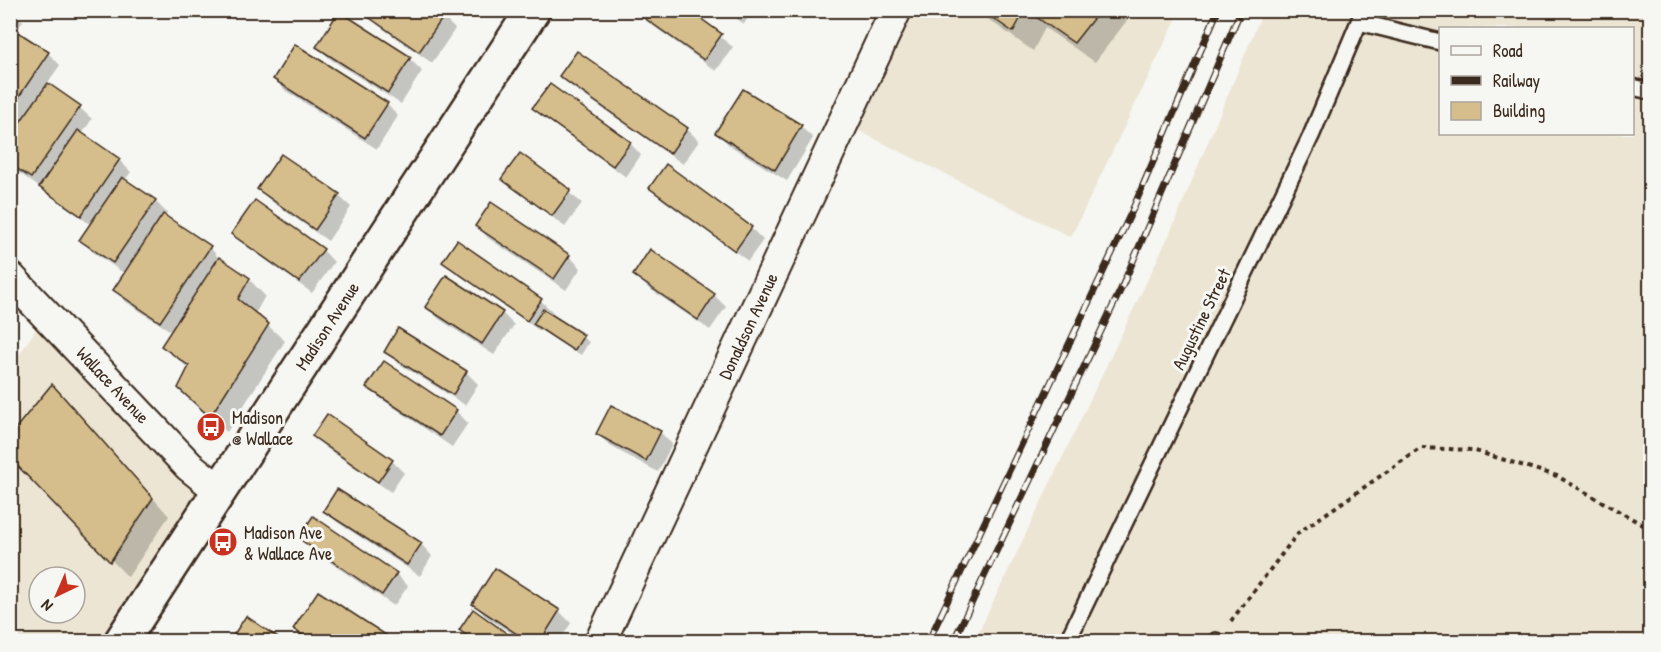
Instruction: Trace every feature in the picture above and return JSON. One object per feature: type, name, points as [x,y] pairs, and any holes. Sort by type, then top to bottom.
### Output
[{"type":"main road","name":"Madison Avenue","points":[[121,642],[533,10]]},
{"type":"street","name":"Donaldson Avenue","points":[[600,642],[896,10]]},
{"type":"street","name":"Wallace Avenue","points":[[10,277],[189,466],[219,490]]},
{"type":"lane","points":[[1362,16],[1439,42]]},
{"type":"lane","name":"Augustine Street","points":[[1067,642],[1311,136],[1362,16]]},
{"type":"lane","points":[[1634,87],[1650,91]]},
{"type":"path","points":[[1216,641],[1298,533],[1421,448],[1472,450],[1557,476],[1650,529]]},
{"type":"shaded area","points":[[896,11],[1180,11],[1071,237],[843,123]]},
{"type":"shaded area","points":[[1263,11],[1650,11],[1650,641],[974,642],[1170,233]]},
{"type":"shaded area","points":[[46,314],[219,490],[121,641],[11,642],[11,367]]},
{"type":"building","points":[[366,10],[435,10],[444,16],[419,52],[364,14]]},
{"type":"building","points":[[633,10],[689,10],[722,34],[704,60]]},
{"type":"building","points":[[981,10],[1025,10],[1013,32]]},
{"type":"building","points":[[1026,10],[1100,10],[1074,43]]},
{"type":"building","points":[[339,11],[411,57],[388,93],[316,47]]},
{"type":"building","points":[[12,28],[49,52],[10,110],[10,30]]},
{"type":"building","points":[[295,44],[388,103],[365,138],[273,79]]},
{"type":"building","points":[[577,51],[688,128],[670,154],[559,76]]},
{"type":"building","points":[[48,83],[81,106],[31,178],[10,164],[10,136]]},
{"type":"building","points":[[550,84],[631,142],[613,166],[532,108]]},
{"type":"building","points":[[743,89],[802,125],[775,170],[715,133]]},
{"type":"building","points":[[78,130],[120,159],[81,216],[39,187]]},
{"type":"building","points":[[520,153],[571,190],[552,216],[501,179]]},
{"type":"building","points":[[281,154],[340,194],[315,230],[257,189]]},
{"type":"building","points":[[666,164],[752,227],[735,251],[649,188]]},
{"type":"building","points":[[122,177],[156,200],[113,263],[79,240]]},
{"type":"building","points":[[255,200],[324,249],[299,282],[231,234]]},
{"type":"building","points":[[491,202],[570,255],[554,279],[475,226]]},
{"type":"building","points":[[163,214],[211,246],[160,322],[113,290]]},
{"type":"building","points":[[457,240],[542,299],[527,321],[442,262]]},
{"type":"building","points":[[650,249],[715,294],[698,320],[633,275]]},
{"type":"building","points":[[219,257],[250,278],[238,299],[269,324],[210,417],[178,388],[189,366],[161,346]]},
{"type":"building","points":[[446,275],[503,312],[482,344],[425,307]]},
{"type":"building","points":[[543,309],[584,335],[574,351],[533,324]]},
{"type":"building","points":[[398,328],[467,371],[453,395],[384,352]]},
{"type":"building","points":[[384,361],[457,410],[440,436],[366,387]]},
{"type":"building","points":[[52,384],[153,498],[110,562],[10,458],[10,435]]},
{"type":"building","points":[[611,405],[661,431],[646,461],[596,434]]},
{"type":"building","points":[[327,414],[393,460],[378,482],[312,436]]},
{"type":"building","points":[[337,489],[422,543],[407,565],[323,511]]},
{"type":"building","points":[[313,516],[397,573],[382,595],[298,538]]},
{"type":"building","points":[[495,568],[560,610],[540,642],[529,642],[472,604]]},
{"type":"building","points":[[318,591],[386,635],[382,642],[313,642],[293,629]]},
{"type":"building","points":[[473,609],[519,642],[476,642],[459,630]]},
{"type":"building","points":[[246,616],[284,642],[229,642]]},
{"type":"railway","points":[[928,642],[1132,211],[1218,10]]},
{"type":"railway","points":[[953,642],[1121,289],[1241,10]]},
{"type":"place","name":"Madison @ Wallace","points":[[211,427]]},
{"type":"place","name":"Madison Ave & Wallace Ave","points":[[223,542]]}]
